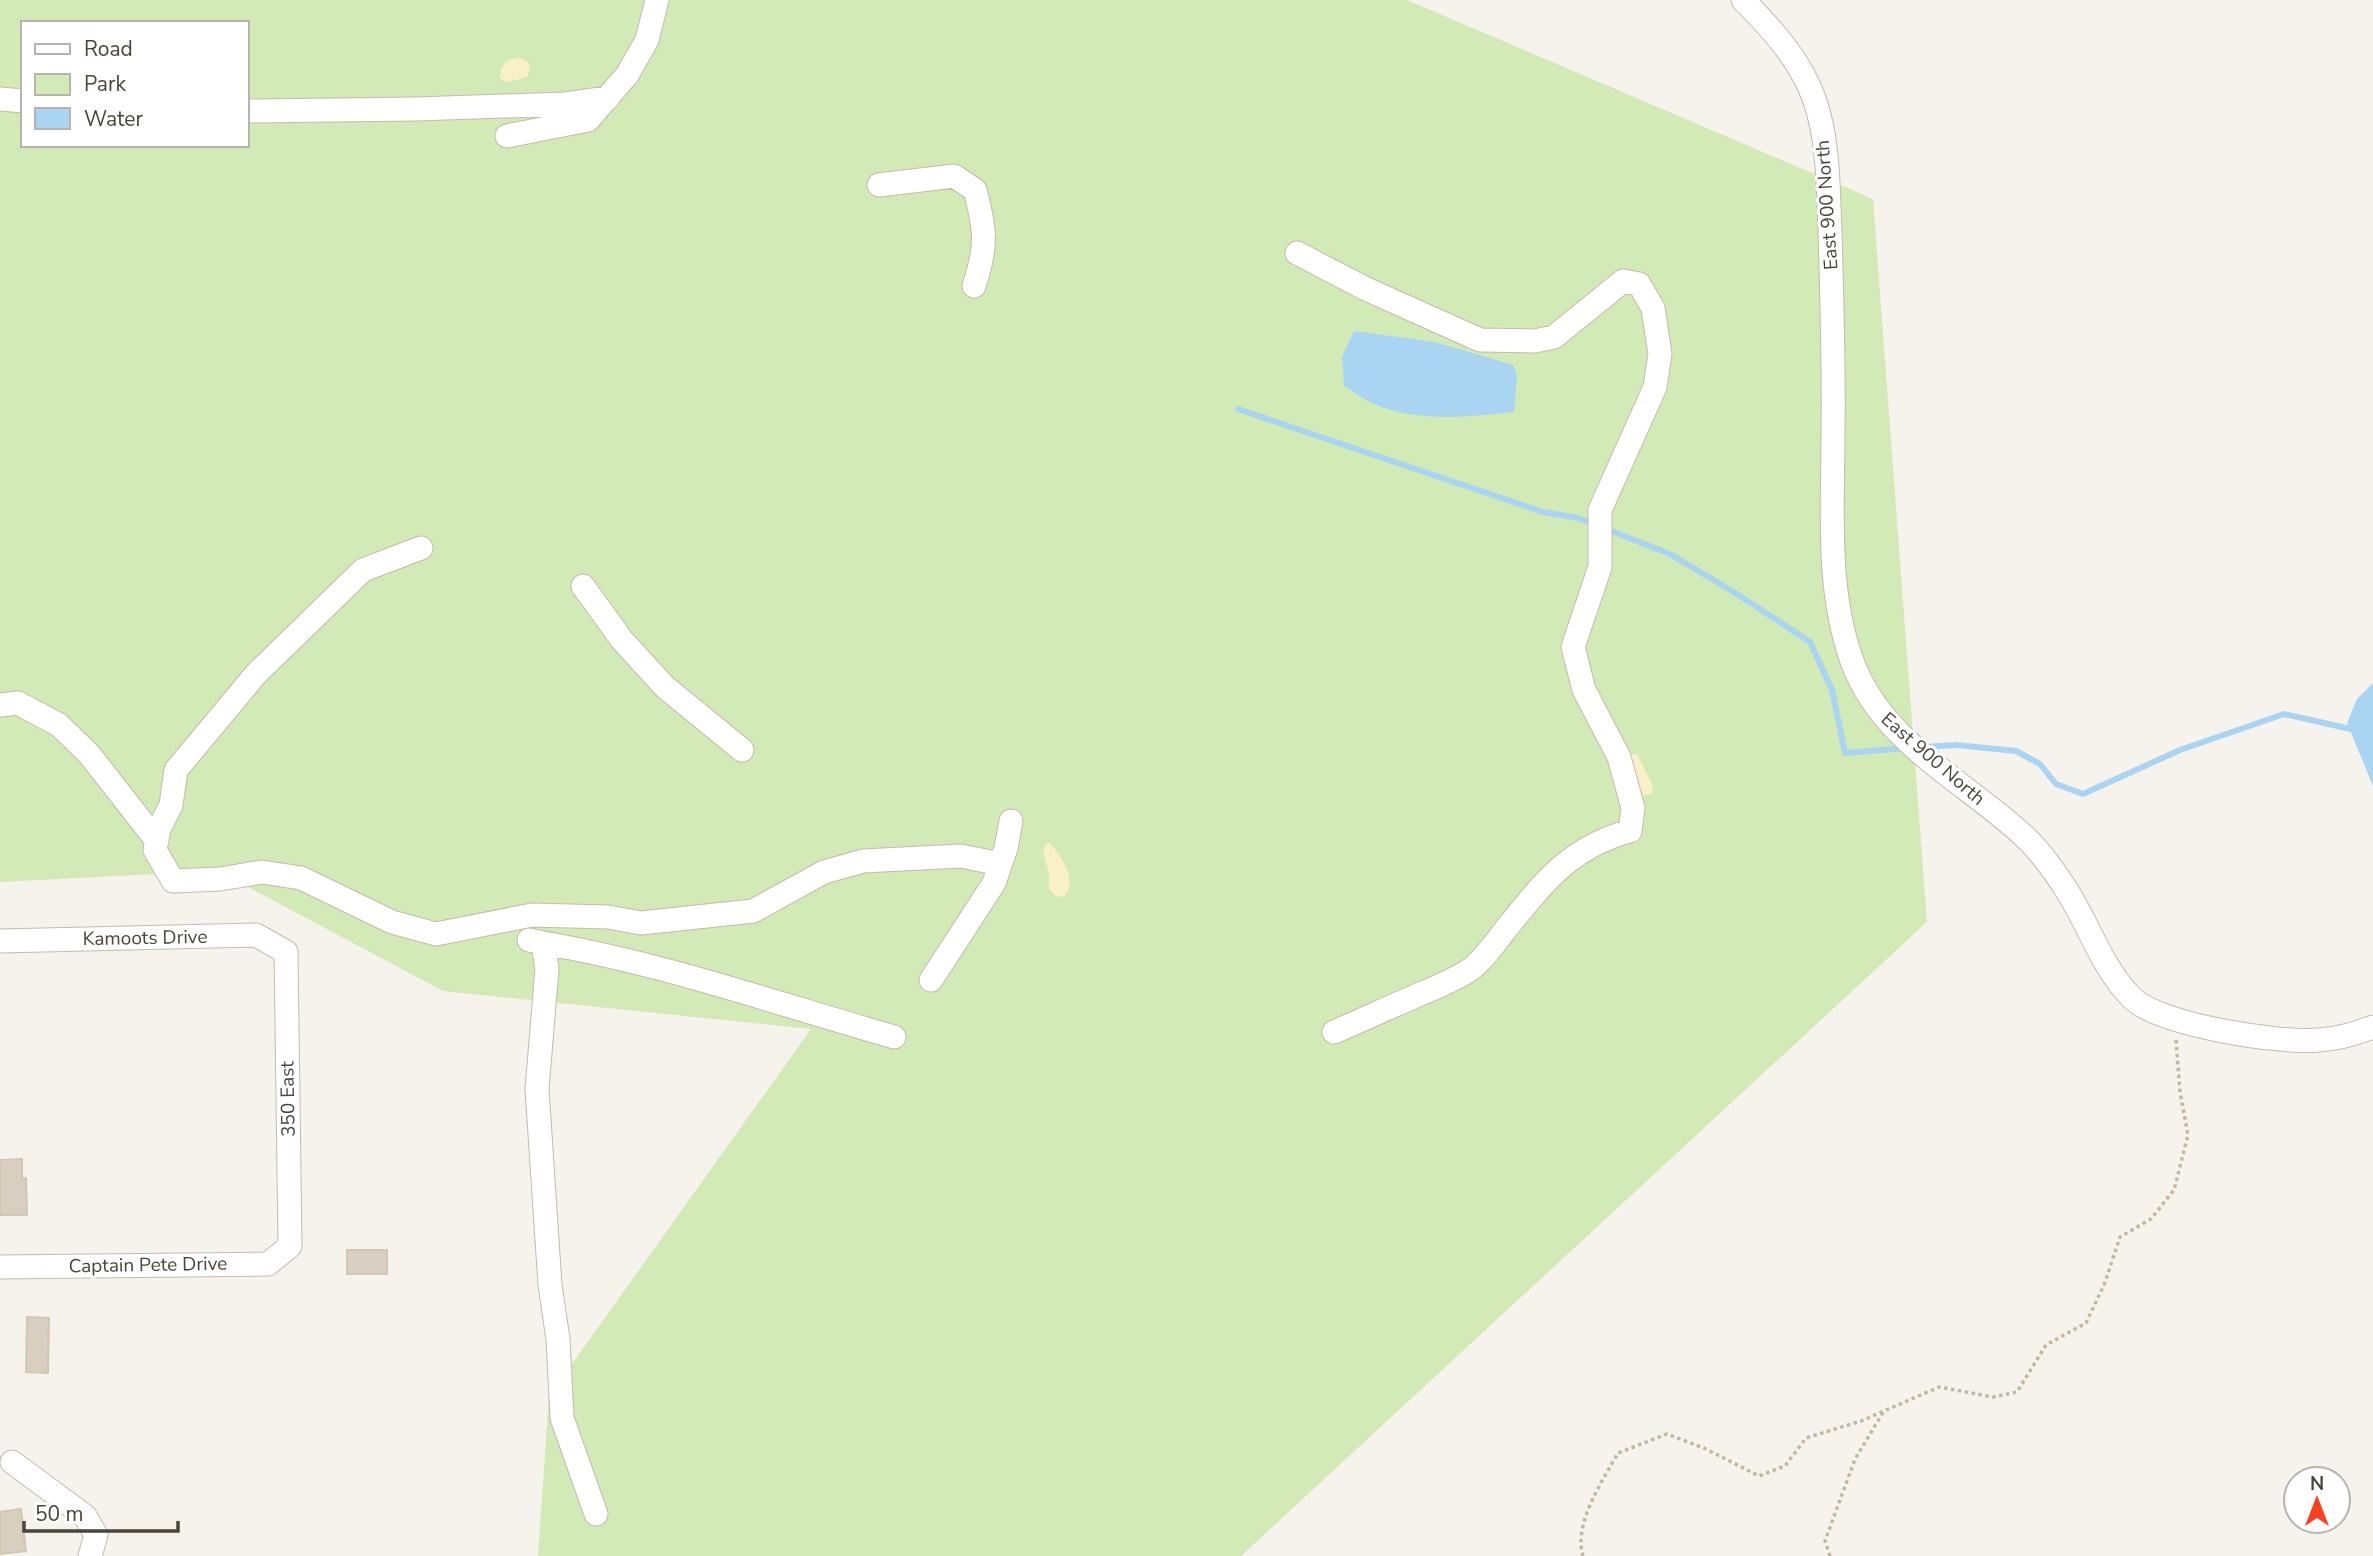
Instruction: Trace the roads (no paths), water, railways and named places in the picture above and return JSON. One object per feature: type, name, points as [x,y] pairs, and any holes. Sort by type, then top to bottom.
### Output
[{"type":"street","points":[[507,136],[588,120],[626,75],[647,40],[657,0]]},
{"type":"street","name":"East 900 North","points":[[1743,0],[1793,57],[1815,101],[1822,130],[1827,162],[1834,342],[1833,545],[1840,621],[1864,692],[1879,713],[1905,739],[2024,836],[2043,856],[2066,889],[2118,982],[2135,1001],[2175,1020],[2283,1040],[2316,1041],[2347,1037],[2373,1027]]},
{"type":"street","points":[[248,111],[417,110],[565,104],[608,98]]},
{"type":"street","points":[[0,99],[21,101]]},
{"type":"street","points":[[879,185],[954,176],[975,190],[984,221],[984,255],[974,286]]},
{"type":"street","points":[[1297,253],[1364,288],[1480,340],[1535,341],[1554,337],[1623,281],[1639,284],[1653,308],[1660,354],[1655,387],[1600,510],[1600,567],[1573,647],[1584,690],[1619,757],[1633,808],[1630,831],[1586,847],[1566,861],[1485,957],[1468,971],[1334,1032]]},
{"type":"street","points":[[421,548],[363,570],[256,674],[176,770],[171,805],[159,829],[155,850],[173,880],[220,879],[262,872],[301,878],[392,922],[436,934],[532,915],[608,917],[641,923],[753,911],[824,872],[863,861],[961,856],[1000,864]]},
{"type":"street","points":[[583,586],[622,640],[666,687],[741,750]]},
{"type":"street","points":[[0,705],[18,703],[59,725],[89,754],[157,841]]},
{"type":"street","points":[[931,980],[994,883],[1006,848],[1011,821]]},
{"type":"street","name":"Kamoots Drive","points":[[0,941],[256,935],[286,951]]},
{"type":"street","points":[[596,1514],[562,1418],[537,1089],[547,969],[536,942],[587,950],[894,1037]]},
{"type":"street","name":"350 East","points":[[286,951],[290,1246]]},
{"type":"street","name":"Captain Pete Drive","points":[[0,1267],[268,1264],[290,1246]]},
{"type":"street","points":[[12,1462],[85,1516],[96,1535],[90,1556]]},
{"type":"water","points":[[1354,331],[1435,342],[1513,365],[1517,376],[1514,412],[1460,417],[1424,416],[1407,414],[1368,401],[1344,386],[1342,357]]},
{"type":"water","points":[[2373,683],[2373,786],[2347,723],[2357,699]]},
{"type":"waterway","points":[[1238,409],[1543,512],[1578,518],[1596,525]]},
{"type":"waterway","points":[[1606,529],[1670,554],[1810,642],[1832,690],[1845,753],[1907,748]]},
{"type":"waterway","points":[[1925,747],[1956,745],[2016,751],[2040,764],[2056,784],[2083,794],[2180,750],[2284,714],[2373,734]]}]
